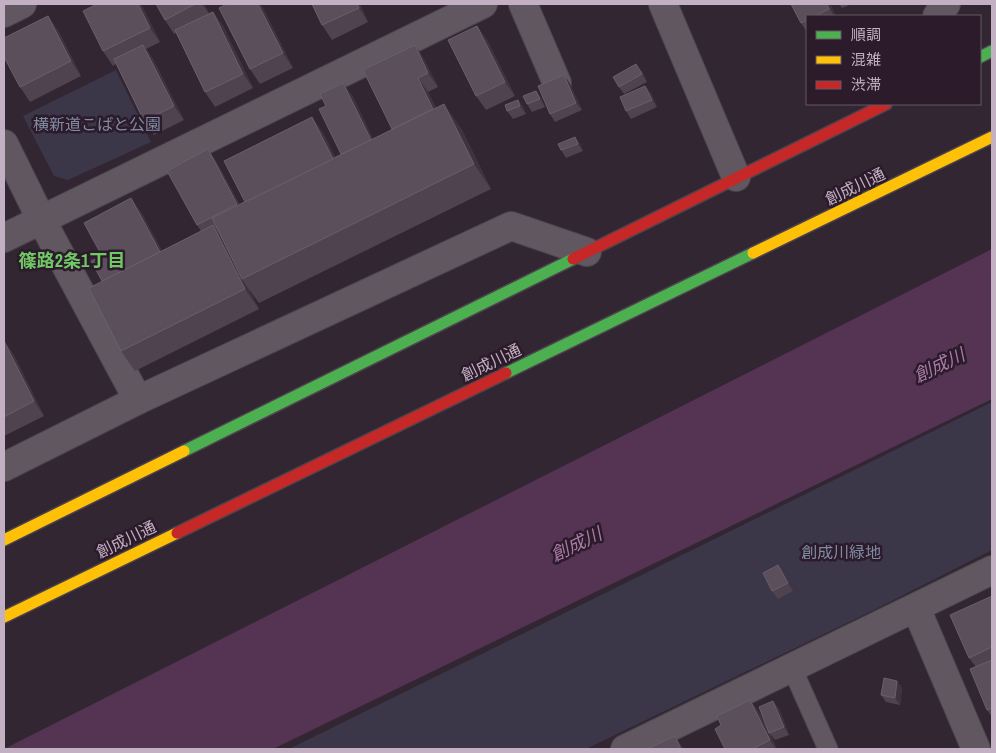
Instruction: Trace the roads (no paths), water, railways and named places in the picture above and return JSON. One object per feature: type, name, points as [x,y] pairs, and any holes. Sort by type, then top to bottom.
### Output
[{"type":"highway","points":[[4,540],[736,178],[874,107]]},
{"type":"highway","name":"創成川通","points":[[4,617],[992,137]]},
{"type":"street","points":[[4,13],[22,4]]},
{"type":"street","points":[[4,238],[483,4]]},
{"type":"street","points":[[523,4],[557,83]]},
{"type":"street","points":[[663,4],[736,178]]},
{"type":"street","points":[[938,15],[946,4]]},
{"type":"street","points":[[4,144],[41,220],[138,400]]},
{"type":"street","points":[[4,467],[138,400],[511,226],[587,252]]},
{"type":"street","points":[[625,749],[992,570]]},
{"type":"street","points":[[916,608],[976,749]]},
{"type":"lane","points":[[792,668],[828,749]]},
{"type":"water","name":"創成川","points":[[992,249],[992,399],[273,749],[4,749]]},
{"type":"district","name":"篠路2条1丁目","points":[[72,260]]},
{"type":"park label","name":"横新道こばと公園","points":[[97,124]]},
{"type":"park label","name":"創成川緑地","points":[[841,552]]}]
